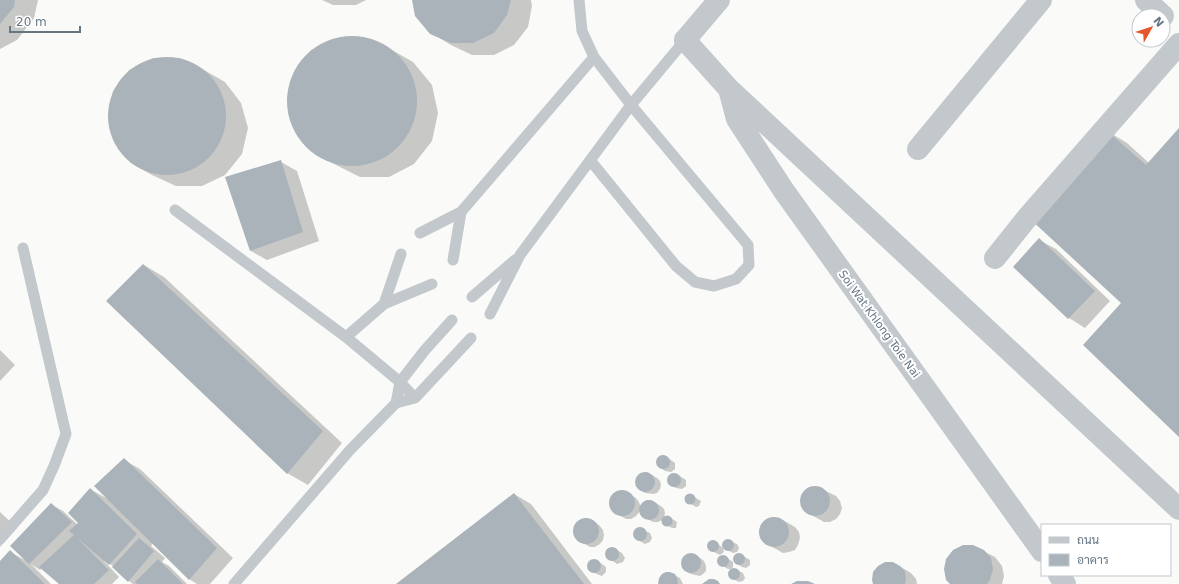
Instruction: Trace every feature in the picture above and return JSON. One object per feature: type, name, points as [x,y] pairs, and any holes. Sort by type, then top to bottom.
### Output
[{"type":"street","points":[[719,0],[685,40],[729,89],[1179,509]]},
{"type":"street","points":[[918,149],[1041,0]]},
{"type":"street","points":[[1146,0],[1154,8]]},
{"type":"street","points":[[1171,24],[1179,31]]},
{"type":"street","points":[[995,258],[1027,218],[1179,44]]},
{"type":"street","name":"Soi Wat Khlong Toie Nai","points":[[729,89],[737,119],[784,191],[1041,550]]},
{"type":"street","points":[[1060,576],[1066,584]]},
{"type":"lane","points":[[579,0],[582,31],[594,57],[630,105],[748,245],[749,265],[736,279],[714,286],[695,282],[676,266],[590,160]]},
{"type":"lane","points":[[490,314],[520,255],[630,105],[685,40]]},
{"type":"lane","points":[[420,232],[461,212],[594,57]]},
{"type":"lane","points":[[175,210],[346,337],[400,382],[415,398]]},
{"type":"lane","points":[[453,260],[461,212]]},
{"type":"lane","points":[[0,539],[43,490],[66,434],[23,248]]},
{"type":"lane","points":[[384,304],[401,254]]},
{"type":"lane","points":[[472,297],[520,255]]},
{"type":"lane","points":[[346,337],[384,304],[432,284]]},
{"type":"lane","points":[[396,403],[400,382],[425,350],[452,320]]},
{"type":"lane","points":[[234,584],[350,450],[396,403],[415,398],[471,338]]},
{"type":"building","points":[[0,0],[15,0],[14,7],[0,24]]},
{"type":"building","points":[[412,0],[511,0],[507,15],[494,33],[473,43],[451,43],[430,34],[415,16]]},
{"type":"building","points":[[358,36],[377,41],[398,55],[412,76],[416,88],[416,114],[412,126],[398,147],[377,161],[365,165],[346,166],[327,161],[306,147],[292,126],[288,114],[287,95],[292,76],[306,55],[327,41],[339,37]]},
{"type":"building","points":[[167,57],[190,61],[209,74],[222,93],[226,116],[222,139],[209,158],[190,171],[167,175],[144,171],[125,158],[112,139],[108,116],[112,93],[125,74],[144,61]]},
{"type":"building","points":[[1179,128],[1179,437],[1083,345],[1121,303],[1029,218],[1106,130],[1146,165]]},
{"type":"building","points":[[281,160],[303,232],[250,251],[225,177]]},
{"type":"building","points":[[1039,238],[1095,291],[1068,319],[1013,267]]},
{"type":"building","points":[[143,264],[323,431],[287,474],[106,301]]},
{"type":"building","points":[[660,455],[666,455],[670,459],[670,465],[666,469],[660,469],[656,465],[656,459]]},
{"type":"building","points":[[124,458],[217,548],[189,580],[94,486]]},
{"type":"building","points":[[641,472],[649,472],[655,478],[655,486],[649,492],[641,492],[635,486],[635,478]]},
{"type":"building","points":[[671,473],[677,473],[681,477],[681,483],[677,487],[671,487],[667,483],[667,477]]},
{"type":"building","points":[[815,486],[826,490],[830,501],[826,512],[815,516],[804,512],[800,501],[804,490]]},
{"type":"building","points":[[90,488],[137,534],[109,565],[76,537],[109,570],[94,584],[59,584],[39,567],[74,535],[69,531],[78,523],[68,513]]},
{"type":"building","points":[[622,490],[631,494],[635,503],[631,512],[622,516],[613,512],[609,503],[613,494]]},
{"type":"building","points":[[514,493],[584,584],[396,584]]},
{"type":"building","points":[[688,494],[692,494],[694,495],[694,503],[688,504],[685,501],[685,497]]},
{"type":"building","points":[[649,500],[656,503],[659,510],[656,517],[649,520],[642,517],[639,510],[642,503]]},
{"type":"building","points":[[51,503],[72,522],[29,564],[10,546]]},
{"type":"building","points":[[665,516],[669,516],[671,517],[671,525],[665,526],[662,523],[662,519]]},
{"type":"building","points":[[774,517],[785,521],[789,532],[785,543],[774,547],[763,543],[759,532],[763,521]]},
{"type":"building","points":[[586,518],[595,522],[599,531],[595,540],[586,544],[577,540],[573,531],[577,522]]},
{"type":"building","points":[[640,527],[645,529],[647,534],[645,539],[640,541],[635,539],[633,534],[635,529]]},
{"type":"building","points":[[139,538],[154,551],[128,582],[112,567]]},
{"type":"building","points":[[728,539],[732,541],[734,545],[732,549],[728,551],[724,549],[722,545],[724,541]]},
{"type":"building","points":[[713,540],[717,542],[719,546],[717,550],[713,552],[709,550],[707,546],[709,542]]},
{"type":"building","points":[[963,545],[973,545],[984,550],[991,558],[993,569],[990,580],[987,584],[950,584],[946,580],[944,569],[946,559],[953,550]]},
{"type":"building","points":[[609,547],[615,547],[619,551],[619,557],[615,561],[609,561],[605,557],[605,551]]},
{"type":"building","points":[[10,550],[45,584],[0,584],[0,561]]},
{"type":"building","points":[[691,553],[698,556],[701,563],[698,570],[691,573],[684,570],[681,563],[684,556]]},
{"type":"building","points":[[737,553],[741,553],[745,559],[741,565],[737,565],[733,561],[733,557]]},
{"type":"building","points":[[723,555],[727,557],[729,561],[727,565],[723,567],[719,565],[717,561],[719,557]]},
{"type":"building","points":[[158,559],[183,584],[137,584],[135,582]]},
{"type":"building","points":[[594,559],[599,561],[601,566],[599,571],[594,573],[589,571],[587,566],[589,561]]},
{"type":"building","points":[[885,562],[893,562],[905,571],[905,584],[873,584],[873,572],[878,566]]},
{"type":"building","points":[[734,568],[738,570],[740,574],[738,578],[734,580],[730,578],[728,574],[730,570]]},
{"type":"building","points":[[666,572],[675,574],[678,584],[658,584],[659,578]]},
{"type":"building","points":[[709,579],[714,579],[720,584],[702,584]]},
{"type":"building","points":[[797,581],[808,581],[815,584],[791,584]]}]
